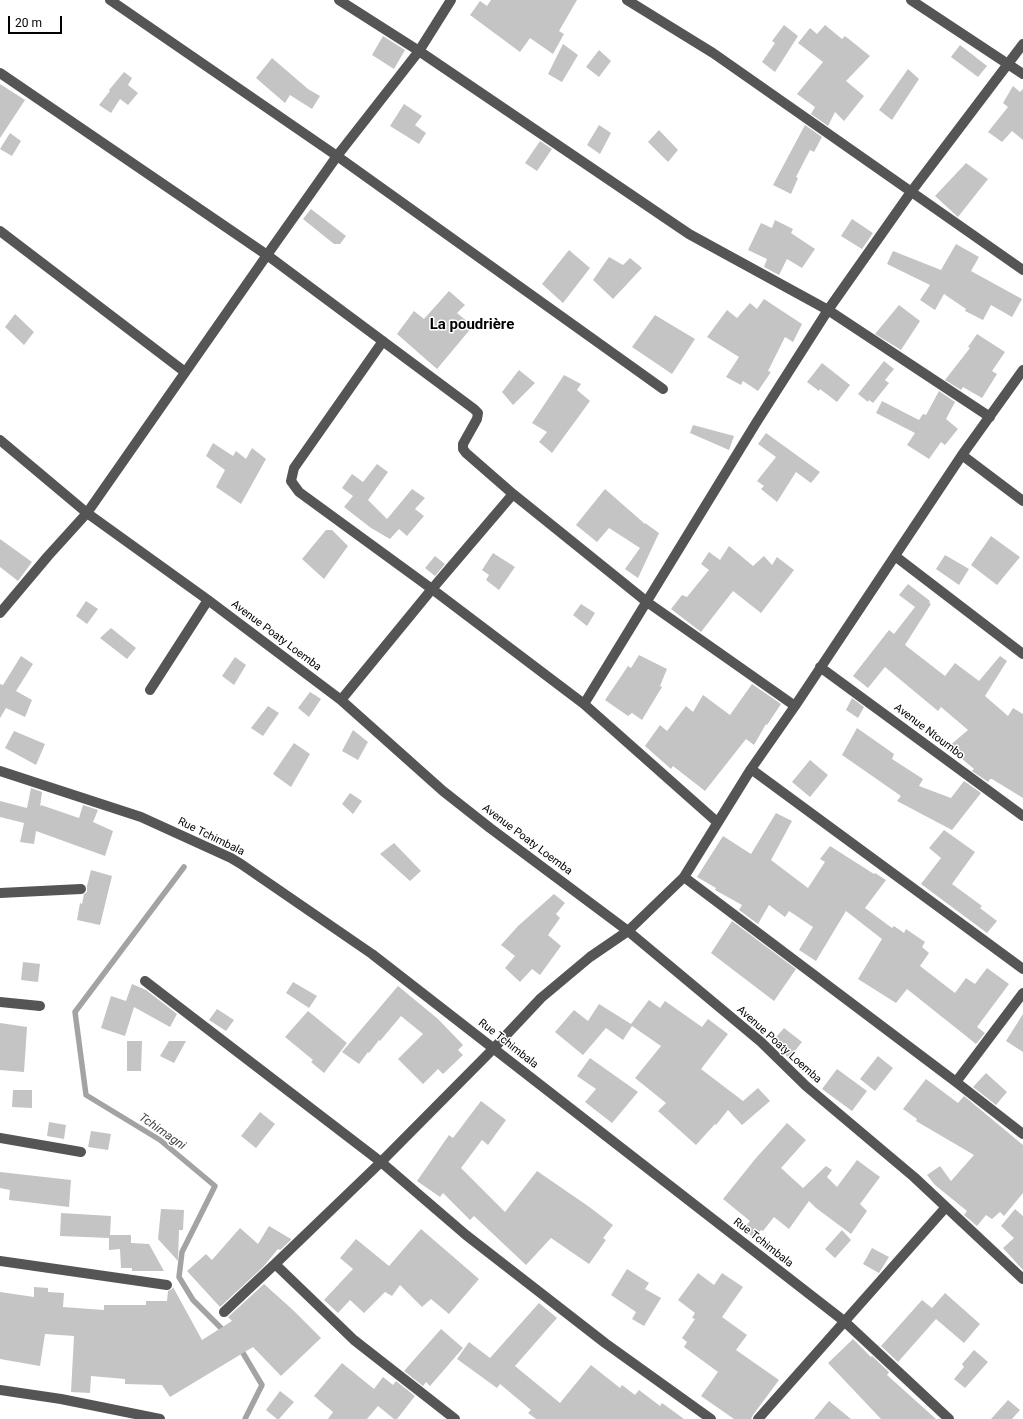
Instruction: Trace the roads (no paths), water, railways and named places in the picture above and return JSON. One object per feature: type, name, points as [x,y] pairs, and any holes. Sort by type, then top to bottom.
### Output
[{"type":"street","points":[[110,0],[337,156],[663,389]]},
{"type":"street","points":[[339,0],[419,51],[688,234],[828,310],[990,417]]},
{"type":"street","points":[[0,614],[48,556],[87,513],[337,156],[419,51],[451,0]]},
{"type":"street","points":[[627,0],[713,53],[1023,270]]},
{"type":"street","points":[[911,0],[1023,74]]},
{"type":"street","points":[[584,704],[756,423],[828,310],[911,192],[1023,44]]},
{"type":"street","points":[[0,73],[267,255],[474,409],[478,413],[477,419],[463,444],[463,449],[466,453],[513,494],[647,602],[795,706]]},
{"type":"street","points":[[0,231],[185,372]]},
{"type":"street","points":[[384,341],[294,468],[292,481],[299,492],[432,589],[584,704],[717,822]]},
{"type":"street","points":[[224,1312],[381,1162],[494,1048],[541,998],[590,957],[628,931],[684,877],[750,769],[795,706],[962,455],[1023,370]]},
{"type":"street","name":"Avenue Poaty Loemba","points":[[0,440],[87,513],[208,600],[341,700],[443,791],[628,931],[761,1042],[806,1086],[914,1178],[1023,1279]]},
{"type":"street","points":[[962,455],[1023,501]]},
{"type":"street","points":[[341,700],[432,589],[513,494]]},
{"type":"street","points":[[895,556],[1023,654]]},
{"type":"street","points":[[150,690],[208,600]]},
{"type":"street","name":"Avenue Ntoumbo","points":[[820,667],[1023,816]]},
{"type":"street","points":[[750,769],[1023,969]]},
{"type":"street","name":"Rue Tchimbala","points":[[0,771],[141,817],[231,858],[372,954],[844,1321],[949,1419]]},
{"type":"street","points":[[684,877],[1023,1134]]},
{"type":"street","points":[[0,893],[81,890]]},
{"type":"street","points":[[145,981],[381,1162],[466,1235],[605,1343],[711,1419]]},
{"type":"street","points":[[956,1082],[1023,993]]},
{"type":"street","points":[[0,1002],[40,1006]]},
{"type":"street","points":[[0,1138],[81,1152]]},
{"type":"street","points":[[762,1418],[844,1321],[946,1207]]},
{"type":"street","points":[[0,1261],[167,1285]]},
{"type":"street","points":[[275,1264],[354,1340],[455,1419]]},
{"type":"street","points":[[0,1390],[61,1399],[160,1419]]},
{"type":"waterway","name":"Tchimagni","points":[[184,867],[75,1012],[86,1095],[160,1140],[215,1186],[182,1252],[179,1277],[193,1300],[226,1333]]},
{"type":"waterway","name":"Tchimagni","points":[[240,1348],[262,1385],[245,1419]]},
{"type":"district","name":"La poudrière","points":[[472,325]]}]
